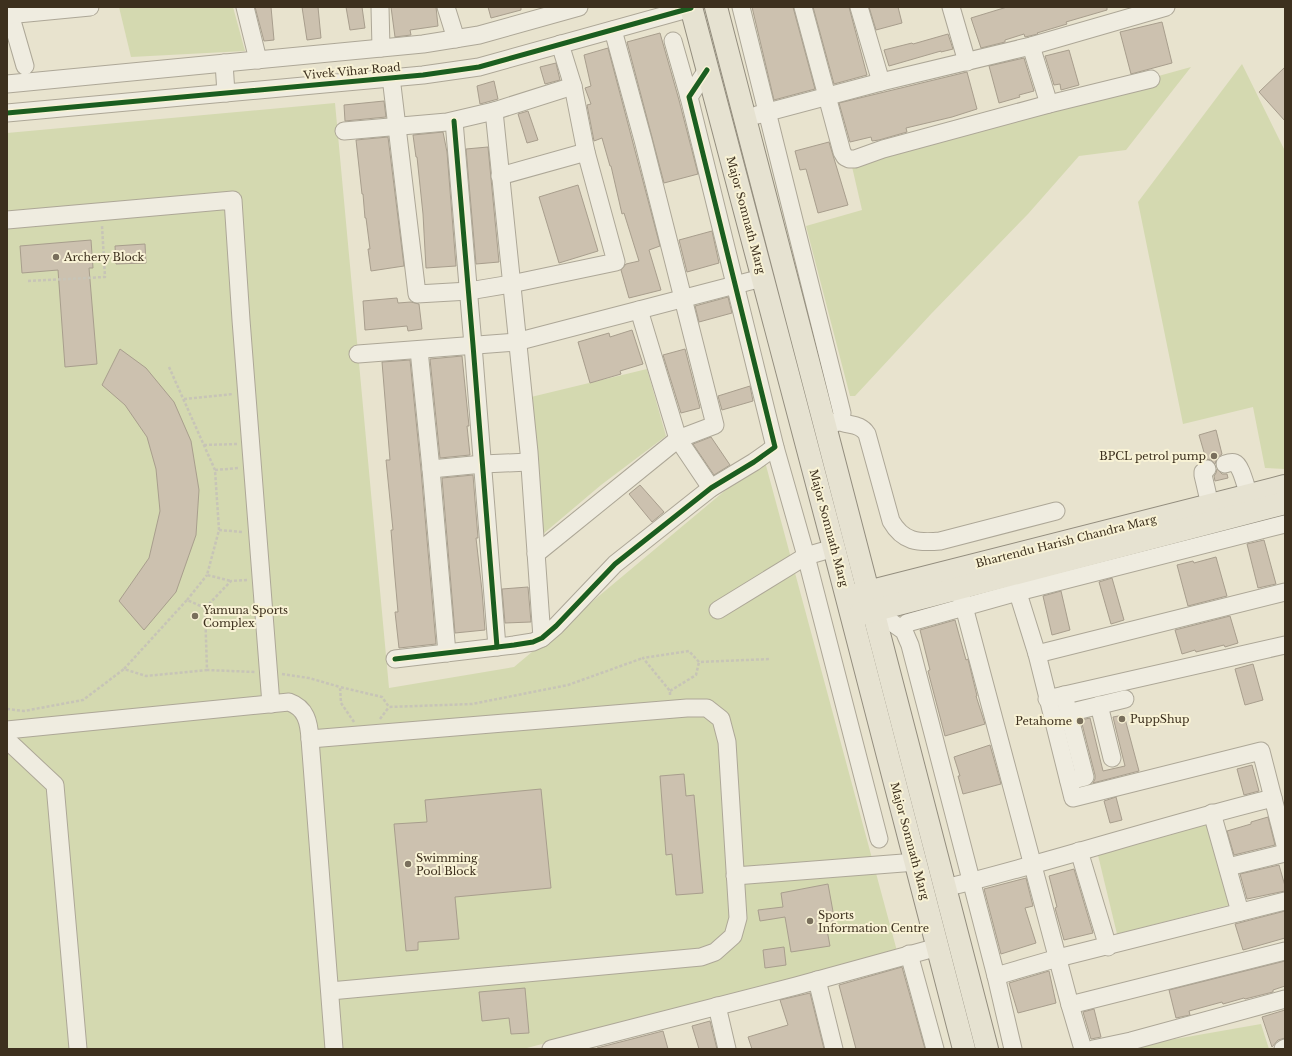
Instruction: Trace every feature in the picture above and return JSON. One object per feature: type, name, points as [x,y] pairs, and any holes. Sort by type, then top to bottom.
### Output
[{"type":"main road","name":"Major Somnath Marg","points":[[692,7],[707,70],[834,548],[964,1049]]},
{"type":"main road","name":"Major Somnath Marg","points":[[716,7],[745,118],[832,424],[871,601],[987,1049]]},
{"type":"main road","name":"Bhartendu Harish Chandra Marg","points":[[849,606],[871,601],[988,561],[1285,486]]},
{"type":"main road","name":"Bhartendu Harish Chandra Marg","points":[[871,601],[961,597],[1155,547],[1285,503]]},
{"type":"main road","points":[[916,862],[936,856]]},
{"type":"street","points":[[25,66],[8,12],[90,7]]},
{"type":"street","points":[[245,7],[258,60]]},
{"type":"street","points":[[380,7],[381,48]]},
{"type":"street","points":[[446,7],[456,39]]},
{"type":"street","points":[[7,84],[423,44],[479,35],[579,7]]},
{"type":"street","name":"Vivek Vihar Road","points":[[7,113],[424,75],[479,67],[692,7]]},
{"type":"street","points":[[741,7],[842,413],[842,417],[832,424]]},
{"type":"street","points":[[803,7],[842,152],[845,157],[849,159],[855,159],[884,149],[1049,104],[1151,79]]},
{"type":"street","points":[[859,7],[881,82]]},
{"type":"street","points":[[951,7],[967,62]]},
{"type":"street","points":[[745,118],[881,82],[1031,46],[1166,7]]},
{"type":"street","points":[[536,554],[678,439],[715,426],[644,140],[613,30]]},
{"type":"street","points":[[673,41],[689,97],[775,447],[806,556],[879,839]]},
{"type":"street","points":[[391,77],[417,294],[469,290],[511,284],[616,262],[586,152],[573,86],[560,44]]},
{"type":"street","points":[[1031,46],[1049,104]]},
{"type":"street","points":[[224,63],[226,93]]},
{"type":"street","points":[[689,97],[707,70]]},
{"type":"street","points":[[344,131],[454,121],[494,111],[573,86]]},
{"type":"street","points":[[494,111],[529,462],[542,638]]},
{"type":"street","points":[[454,121],[497,647]]},
{"type":"street","points":[[500,176],[586,152]]},
{"type":"street","points":[[7,220],[233,200],[271,704]]},
{"type":"street","points":[[358,354],[517,342],[762,278]]},
{"type":"street","points":[[639,310],[678,439],[711,488]]},
{"type":"street","points":[[420,350],[447,653]]},
{"type":"street","points":[[832,424],[858,425],[867,434],[891,521],[898,532],[906,538],[921,542],[940,541],[1056,511]]},
{"type":"street","points":[[395,659],[533,642],[542,638],[556,626],[615,564],[711,488],[754,462],[775,447]]},
{"type":"street","points":[[431,469],[483,464],[529,462]]},
{"type":"street","points":[[1225,464],[1234,462],[1237,464],[1249,495]]},
{"type":"street","points":[[1201,507],[1203,472],[1207,469]]},
{"type":"street","points":[[1155,547],[1285,524]]},
{"type":"street","points":[[718,610],[806,556],[834,548]]},
{"type":"street","points":[[1015,583],[1036,654],[1055,697],[1073,798],[1261,752],[1285,845]]},
{"type":"street","points":[[1036,654],[1285,592]]},
{"type":"street","points":[[902,629],[907,623],[961,597],[1083,1049]]},
{"type":"street","points":[[871,601],[904,631],[910,645],[996,976],[1013,1049]]},
{"type":"street","points":[[1055,697],[1285,644]]},
{"type":"street","points":[[1055,697],[1068,713],[1085,777],[1069,781]]},
{"type":"street","points":[[1068,713],[1125,698]]},
{"type":"street","points":[[7,730],[289,702],[297,705],[306,718],[309,729],[334,1049]]},
{"type":"street","points":[[1099,705],[1112,758]]},
{"type":"street","points":[[310,739],[670,709],[707,708],[721,719],[727,742],[738,918],[733,936],[715,952],[701,958],[330,991]]},
{"type":"street","points":[[7,740],[55,785],[78,1049]]},
{"type":"street","points":[[945,888],[1033,866],[1212,813],[1273,798]]},
{"type":"street","points":[[1212,813],[1240,912]]},
{"type":"street","points":[[1079,852],[1108,947]]},
{"type":"street","points":[[1228,867],[1285,853]]},
{"type":"street","points":[[735,876],[916,862]]},
{"type":"street","points":[[996,976],[1058,958],[1108,947],[1285,901]]},
{"type":"street","points":[[551,1049],[580,1045],[717,1006],[938,947]]},
{"type":"street","points":[[1070,1005],[1285,951]]},
{"type":"street","points":[[909,954],[935,1049]]},
{"type":"street","points":[[817,980],[834,1049]]},
{"type":"street","points":[[1093,1049],[1132,1045],[1285,999]]},
{"type":"street","points":[[717,1006],[727,1049]]},
{"type":"path","points":[[28,281],[104,277],[101,212]]},
{"type":"path","points":[[7,709],[24,710],[83,700],[124,669],[187,600],[207,575],[220,530],[216,470],[170,367]]},
{"type":"path","points":[[184,399],[247,393]]},
{"type":"path","points":[[204,445],[251,443]]},
{"type":"path","points":[[216,470],[253,467]]},
{"type":"path","points":[[220,530],[258,534]]},
{"type":"path","points":[[207,575],[231,581],[261,579]]},
{"type":"path","points":[[207,670],[206,608],[231,581]]},
{"type":"path","points":[[187,600],[206,608]]},
{"type":"path","points":[[389,707],[472,704],[568,686],[643,658],[689,651],[699,662]]},
{"type":"path","points":[[643,658],[670,691],[670,709]]},
{"type":"path","points":[[699,662],[770,659]]},
{"type":"path","points":[[670,691],[696,675],[699,662]]},
{"type":"path","points":[[124,669],[146,676],[207,670],[268,673],[309,678],[382,697],[389,707]]},
{"type":"path","points":[[340,687],[341,703],[356,725]]},
{"type":"path","points":[[377,724],[389,707]]},
{"type":"green space","points":[[119,7],[233,7],[245,51],[131,57]]},
{"type":"green space","points":[[1242,64],[1285,151],[1285,469],[1265,468],[1253,407],[1183,424],[1138,202]]},
{"type":"green space","points":[[1191,67],[1126,150],[1079,156],[1028,214],[931,314],[855,396],[850,396],[806,226],[862,210],[850,158],[1050,106]]},
{"type":"green space","name":"Yamuna Sports Complex","points":[[335,103],[389,688],[514,667],[764,458],[897,951],[523,1049],[7,1049],[7,133]]},
{"type":"green space","points":[[647,369],[666,436],[601,485],[543,534],[531,397]]},
{"type":"green space","points":[[1216,821],[1237,903],[1117,934],[1096,847]]},
{"type":"green space","points":[[1261,1024],[1269,1049],[1142,1049],[1141,1045]]},
{"type":"building","points":[[255,7],[271,7],[274,40],[264,41]]},
{"type":"building","points":[[302,7],[318,7],[321,38],[307,40]]},
{"type":"building","points":[[346,7],[362,7],[365,28],[350,30]]},
{"type":"building","points":[[391,7],[436,7],[438,26],[410,30],[411,35],[395,37]]},
{"type":"building","points":[[488,7],[521,7],[521,10],[491,18]]},
{"type":"building","points":[[752,7],[793,7],[815,89],[774,100]]},
{"type":"building","points":[[813,7],[849,7],[867,75],[834,84]]},
{"type":"building","points":[[869,7],[898,7],[902,23],[876,30]]},
{"type":"building","points":[[1007,7],[1107,7],[1107,10],[1066,22],[1067,24],[1037,33],[1038,34],[1025,37],[1024,34],[1005,40],[1005,42],[981,48],[971,18]]},
{"type":"building","points":[[1162,22],[1172,63],[1131,74],[1120,32]]},
{"type":"building","points":[[660,33],[698,174],[664,183],[627,42]]},
{"type":"building","points":[[948,34],[953,49],[889,66],[884,50],[913,44]]},
{"type":"building","points":[[608,48],[660,246],[649,250],[661,290],[629,298],[621,270],[626,264],[639,261],[624,213],[622,214],[611,166],[602,138],[594,141],[587,105],[591,104],[585,88],[591,86],[584,55]]},
{"type":"building","points":[[1069,50],[1079,85],[1061,90],[1060,84],[1054,85],[1045,56]]},
{"type":"building","points":[[1024,58],[1034,91],[999,103],[989,66]]},
{"type":"building","points":[[556,63],[560,80],[545,84],[540,67]]},
{"type":"building","points":[[1285,67],[1285,121],[1259,92]]},
{"type":"building","points":[[967,72],[977,109],[952,117],[906,128],[907,132],[879,140],[872,141],[871,137],[850,142],[839,103]]},
{"type":"building","points":[[494,81],[498,99],[480,104],[477,86]]},
{"type":"building","points":[[384,101],[386,117],[345,121],[344,105]]},
{"type":"building","points":[[528,111],[538,140],[527,143],[518,114]]},
{"type":"building","points":[[443,132],[447,152],[456,266],[426,268],[423,214],[417,157],[413,135]]},
{"type":"building","points":[[388,137],[404,266],[371,271],[368,249],[370,249],[356,140]]},
{"type":"building","points":[[829,142],[848,205],[818,213],[806,169],[800,170],[795,151]]},
{"type":"building","points":[[488,147],[499,262],[476,264],[466,149]]},
{"type":"building","points":[[578,185],[598,251],[559,263],[539,197]]},
{"type":"building","points":[[712,231],[719,263],[687,272],[679,240]]},
{"type":"building","points":[[91,240],[93,268],[89,268],[97,364],[65,367],[58,270],[22,273],[20,246]]},
{"type":"building","points":[[145,244],[146,263],[116,264],[115,246]]},
{"type":"building","points":[[728,297],[732,313],[699,322],[695,306]]},
{"type":"building","points":[[397,298],[398,303],[411,302],[419,304],[422,329],[408,331],[407,326],[365,330],[363,301]]},
{"type":"building","points":[[632,330],[643,364],[620,371],[621,374],[590,383],[578,342],[609,333],[610,337]]},
{"type":"building","points":[[120,349],[146,368],[174,402],[191,441],[199,490],[196,535],[176,592],[144,630],[119,601],[149,558],[160,511],[156,469],[147,437],[125,405],[102,385]]},
{"type":"building","points":[[685,349],[700,408],[681,413],[663,355]]},
{"type":"building","points":[[462,356],[469,426],[467,426],[470,455],[440,458],[430,359]]},
{"type":"building","points":[[410,360],[436,644],[399,648],[395,612],[398,612],[391,530],[393,530],[386,460],[390,460],[382,362]]},
{"type":"building","points":[[750,386],[753,401],[722,410],[718,396]]},
{"type":"building","points":[[1216,430],[1222,454],[1217,458],[1215,464],[1211,460],[1206,459],[1199,435]]},
{"type":"building","points":[[711,437],[730,465],[714,475],[693,444]]},
{"type":"building","points":[[1217,469],[1222,474],[1227,474],[1228,478],[1215,481],[1214,476]]},
{"type":"building","points":[[473,475],[478,538],[476,538],[485,630],[455,633],[442,478]]},
{"type":"building","points":[[640,485],[664,512],[652,522],[629,494]]},
{"type":"building","points":[[1264,540],[1276,584],[1258,588],[1247,544]]},
{"type":"building","points":[[1216,557],[1227,596],[1188,606],[1177,565],[1193,561],[1194,563]]},
{"type":"building","points":[[1112,578],[1124,620],[1111,624],[1099,582]]},
{"type":"building","points":[[528,587],[531,622],[505,623],[502,589]]},
{"type":"building","points":[[1061,591],[1070,630],[1052,635],[1043,596]]},
{"type":"building","points":[[1230,616],[1238,643],[1196,652],[1195,650],[1182,654],[1175,630]]},
{"type":"building","points":[[955,620],[966,660],[968,659],[976,696],[985,724],[945,736],[928,671],[930,670],[920,630]]},
{"type":"building","points":[[1253,664],[1263,700],[1245,705],[1235,669]]},
{"type":"building","points":[[1124,715],[1139,771],[1093,783],[1095,775],[1081,720],[1090,718],[1103,771],[1125,766],[1113,717]]},
{"type":"building","points":[[990,745],[1001,784],[963,794],[958,776],[960,776],[954,757]]},
{"type":"building","points":[[1252,765],[1259,791],[1244,795],[1237,769]]},
{"type":"building","points":[[684,774],[686,796],[694,795],[703,893],[676,895],[672,854],[666,855],[660,776]]},
{"type":"building","points":[[541,789],[551,888],[455,897],[459,939],[418,942],[418,950],[406,951],[394,824],[427,822],[425,800]]},
{"type":"building","points":[[1116,797],[1122,820],[1110,823],[1104,801]]},
{"type":"building","points":[[1268,817],[1275,845],[1234,855],[1227,831]]},
{"type":"building","points":[[1279,865],[1285,891],[1247,899],[1240,874]]},
{"type":"building","points":[[1074,869],[1093,933],[1064,940],[1055,908],[1057,907],[1049,876]]},
{"type":"building","points":[[1026,878],[1033,906],[1025,908],[1036,943],[1001,954],[984,889]]},
{"type":"building","name":"Sports Information Centre","points":[[828,884],[836,928],[827,930],[830,946],[791,952],[785,917],[760,921],[758,910],[783,907],[781,893]]},
{"type":"building","points":[[1285,911],[1285,938],[1243,950],[1235,924]]},
{"type":"building","points":[[784,947],[786,965],[765,968],[763,950]]},
{"type":"building","points":[[1285,961],[1285,986],[1273,990],[1273,992],[1223,1004],[1222,1002],[1189,1011],[1190,1015],[1176,1018],[1169,990]]},
{"type":"building","points":[[902,967],[925,1049],[856,1049],[839,985]]},
{"type":"building","points":[[1049,971],[1056,1003],[1018,1013],[1009,983]]},
{"type":"building","points":[[525,988],[529,1033],[511,1034],[509,1018],[482,1021],[479,992]]},
{"type":"building","points":[[810,993],[824,1049],[752,1049],[748,1037],[788,1025],[780,1000]]},
{"type":"building","points":[[1094,1009],[1101,1037],[1091,1039],[1083,1012]]},
{"type":"building","points":[[1285,1010],[1285,1038],[1278,1040],[1272,1047],[1262,1017]]},
{"type":"building","points":[[710,1021],[717,1049],[699,1049],[692,1026]]},
{"type":"building","points":[[663,1031],[668,1049],[597,1049],[597,1048]]},
{"type":"cycle path","points":[[7,113],[423,75],[479,67],[691,8]]},
{"type":"cycle path","points":[[395,659],[514,645],[533,642],[542,638],[556,626],[615,564],[711,488],[754,462],[775,447],[689,97],[707,70]]},
{"type":"cycle path","points":[[454,121],[497,647]]},
{"type":"place","name":"Archery Block","points":[[56,257]]},
{"type":"place","name":"BPCL petrol pump","points":[[1214,456]]},
{"type":"place","name":"Yamuna Sports Complex","points":[[195,616]]},
{"type":"place","name":"PuppShup","points":[[1122,719]]},
{"type":"place","name":"Petahome","points":[[1080,721]]},
{"type":"place","name":"Swimming Pool Block","points":[[408,864]]},
{"type":"place","name":"Sports Information Centre","points":[[810,921]]}]
